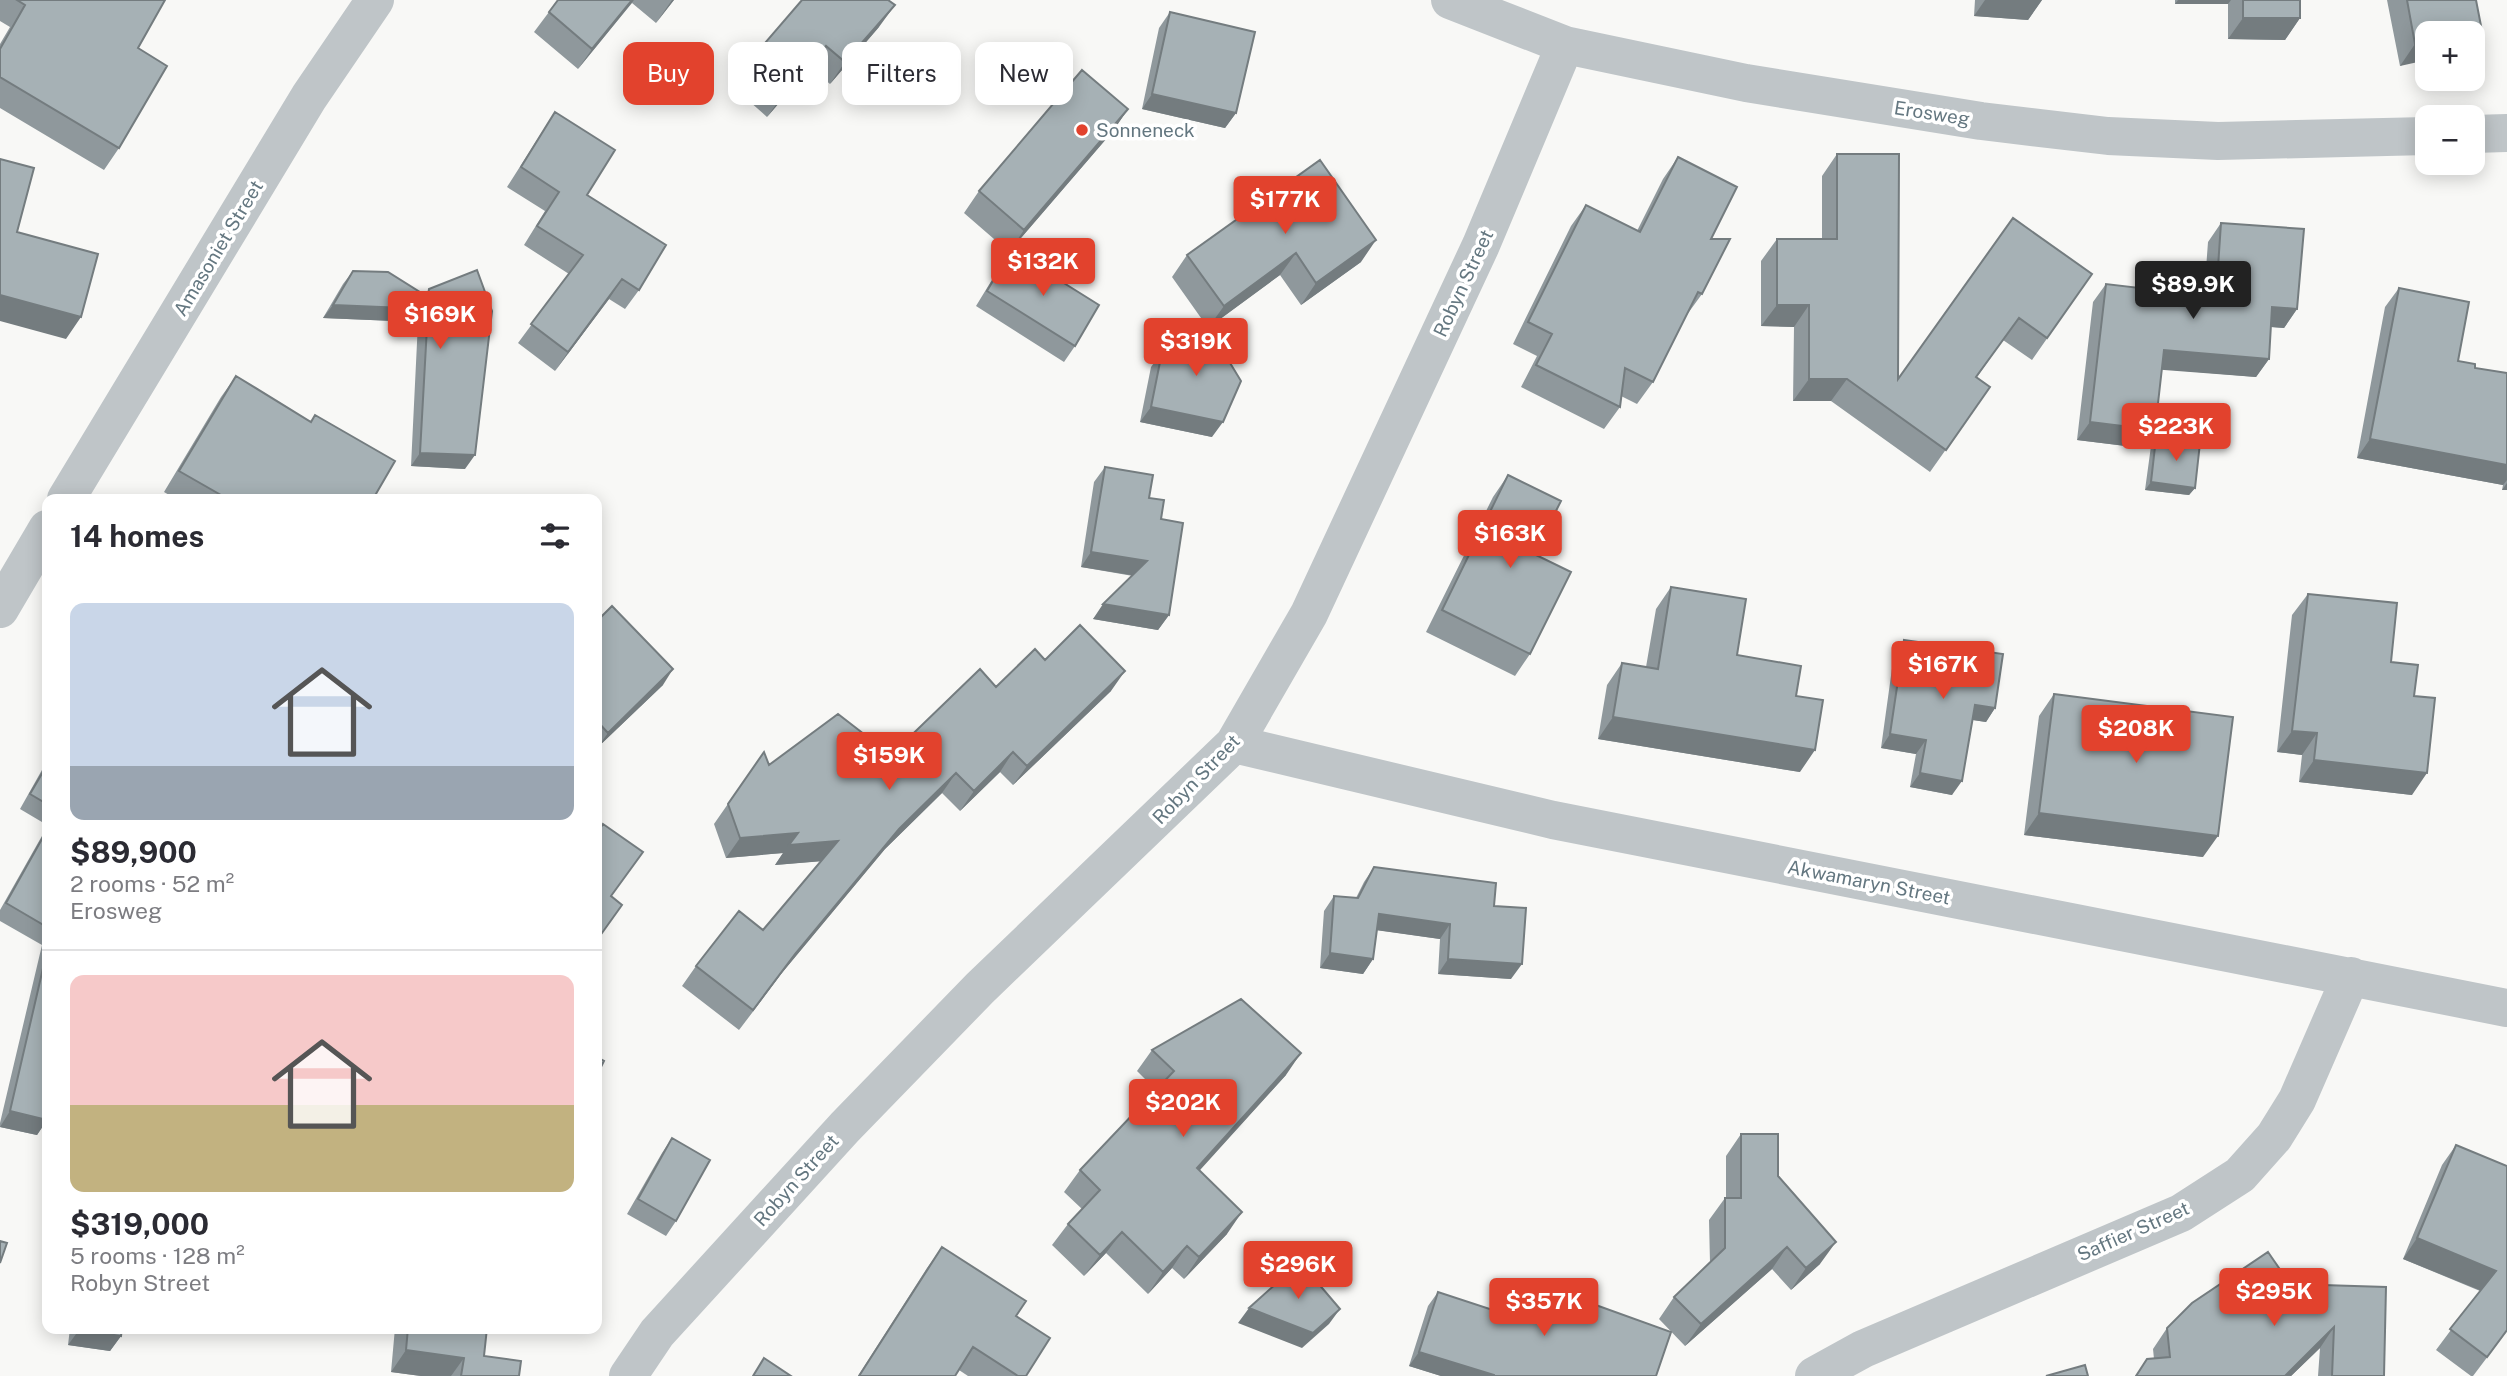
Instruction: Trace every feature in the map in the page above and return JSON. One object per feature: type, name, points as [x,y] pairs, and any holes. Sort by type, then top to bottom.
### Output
[{"type":"street","name":"Amasoniet Street","points":[[69,494],[309,97],[375,0]]},
{"type":"street","name":"Erosweg","points":[[1450,0],[1565,45],[1746,83],[1981,121],[2108,136],[2218,141],[2415,136]]},
{"type":"street","name":"Robyn Street","points":[[628,1376],[657,1333],[845,1127],[980,988],[1234,744],[1309,614],[1481,246],[1565,45]]},
{"type":"street","points":[[2485,134],[2507,133]]},
{"type":"street","points":[[0,609],[42,538]]},
{"type":"street","name":"Akwamaryn Street","points":[[1234,744],[1553,820],[2507,1007]]},
{"type":"street","name":"Saffier Street","points":[[1814,1376],[1863,1349],[2181,1213],[2240,1175],[2274,1137],[2297,1100],[2351,976]]},
{"type":"building","points":[[17,0],[165,0],[138,48],[167,66],[119,148],[0,77],[0,49],[25,5]]},
{"type":"building","points":[[558,0],[632,0],[592,49],[549,12]]},
{"type":"building","points":[[802,0],[888,0],[895,5],[863,42],[842,42],[842,59],[828,48],[828,42],[766,42]]},
{"type":"building","points":[[2243,0],[2300,0],[2300,18],[2243,18]]},
{"type":"building","points":[[2407,0],[2476,0],[2480,21],[2415,21],[2415,44]]},
{"type":"building","points":[[1170,12],[1255,32],[1236,113],[1152,94]]},
{"type":"building","points":[[1082,70],[1128,109],[1024,230],[979,191],[1052,105],[1073,105],[1073,81]]},
{"type":"building","points":[[555,112],[615,150],[587,195],[666,245],[639,290],[622,279],[568,352],[531,324],[583,255],[537,226],[559,192],[521,167]]},
{"type":"building","points":[[1837,154],[1899,154],[1898,379],[2013,218],[2092,274],[2047,338],[2019,318],[1976,377],[1990,387],[1946,450],[1847,379],[1809,379],[1809,305],[1777,305],[1777,239],[1837,239]]},
{"type":"building","points":[[1678,157],[1737,187],[1711,239],[1730,239],[1702,294],[1698,292],[1653,382],[1625,368],[1620,407],[1536,365],[1552,334],[1528,322],[1586,205],[1640,232]]},
{"type":"building","points":[[0,159],[34,168],[17,232],[98,254],[81,317],[0,295]]},
{"type":"building","points":[[1320,160],[1376,240],[1316,283],[1296,253],[1224,306],[1187,255]]},
{"type":"building","points":[[2221,223],[2304,229],[2297,309],[2272,307],[2269,359],[2164,350],[2155,430],[2090,422],[2106,284],[2216,297]]},
{"type":"building","points":[[1011,250],[1099,305],[1075,346],[987,291]]},
{"type":"building","points":[[477,270],[492,311],[475,455],[420,453],[428,309],[333,305],[353,271],[388,272],[428,297],[429,289]]},
{"type":"building","points":[[2399,288],[2469,302],[2458,361],[2475,364],[2475,368],[2507,373],[2507,465],[2370,439]]},
{"type":"building","points":[[1207,325],[1241,381],[1223,422],[1151,407],[1162,352]]},
{"type":"building","points":[[236,376],[311,422],[315,415],[395,461],[376,494],[219,494],[179,471]]},
{"type":"building","points":[[2156,438],[2200,443],[2195,488],[2151,482]]},
{"type":"building","points":[[1105,467],[1153,475],[1149,498],[1164,500],[1161,519],[1183,523],[1169,615],[1103,604],[1147,561],[1091,552]]},
{"type":"building","points":[[1508,475],[1561,501],[1534,554],[1571,572],[1530,654],[1442,610]]},
{"type":"building","points":[[1671,587],[1746,599],[1737,655],[1801,666],[1796,696],[1823,700],[1815,750],[1613,717],[1622,663],[1658,669]]},
{"type":"building","points":[[2308,594],[2397,603],[2391,662],[2418,665],[2414,696],[2435,698],[2427,773],[2314,760],[2317,733],[2292,731]]},
{"type":"building","points":[[612,606],[673,669],[608,733],[602,726],[602,616]]},
{"type":"building","points":[[1080,625],[1125,671],[1027,766],[1013,752],[974,791],[956,773],[899,829],[795,954],[753,1010],[696,966],[739,911],[763,930],[838,841],[789,845],[798,833],[740,838],[728,804],[764,752],[769,765],[838,714],[891,755],[980,669],[996,687],[1035,649],[1045,660]]},
{"type":"building","points":[[1904,640],[2003,654],[1995,708],[1975,705],[1962,781],[1920,773],[1926,740],[1890,734]]},
{"type":"building","points":[[2054,694],[2233,717],[2218,836],[2039,813]]},
{"type":"building","points":[[42,774],[42,801],[30,794]]},
{"type":"building","points":[[602,826],[643,852],[611,896],[622,905],[602,933]]},
{"type":"building","points":[[42,839],[42,924],[6,903]]},
{"type":"building","points":[[1374,867],[1496,883],[1494,906],[1526,908],[1522,964],[1448,959],[1450,924],[1379,914],[1373,959],[1330,953],[1334,896],[1358,898]]},
{"type":"building","points":[[42,973],[42,1119],[10,1111]]},
{"type":"building","points":[[1241,999],[1301,1053],[1197,1168],[1242,1212],[1199,1257],[1187,1246],[1163,1272],[1122,1232],[1100,1255],[1068,1224],[1100,1190],[1080,1170],[1174,1071],[1152,1050]]},
{"type":"building","points":[[1741,1134],[1778,1134],[1778,1176],[1836,1242],[1806,1268],[1787,1247],[1701,1324],[1674,1297],[1725,1248],[1725,1198],[1741,1198]]},
{"type":"building","points":[[672,1138],[710,1160],[676,1221],[638,1199]]},
{"type":"building","points":[[2456,1145],[2507,1166],[2507,1330],[2487,1357],[2450,1329],[2496,1271],[2417,1238]]},
{"type":"building","points":[[0,1241],[7,1243],[0,1263]]},
{"type":"building","points":[[942,1247],[1026,1301],[1016,1316],[1050,1338],[1026,1376],[1018,1376],[973,1347],[955,1376],[859,1376]]},
{"type":"building","points":[[2268,1252],[2290,1284],[2386,1287],[2384,1376],[2332,1376],[2334,1327],[2285,1376],[2136,1376],[2147,1359],[2170,1357],[2167,1328],[2192,1303]]},
{"type":"building","points":[[1300,1262],[1340,1309],[1313,1333],[1249,1308]]},
{"type":"building","points":[[1524,1286],[1593,1304],[1671,1332],[1656,1376],[1494,1376],[1419,1352],[1438,1292],[1514,1317]]},
{"type":"building","points":[[407,1334],[486,1334],[484,1356],[521,1361],[519,1376],[461,1376],[464,1358],[406,1350]]},
{"type":"building","points":[[764,1358],[791,1376],[753,1376]]},
{"type":"building","points":[[2085,1365],[2088,1376],[2046,1376]]},
{"type":"place","name":"Sonneneck","points":[[1082,130]]}]
